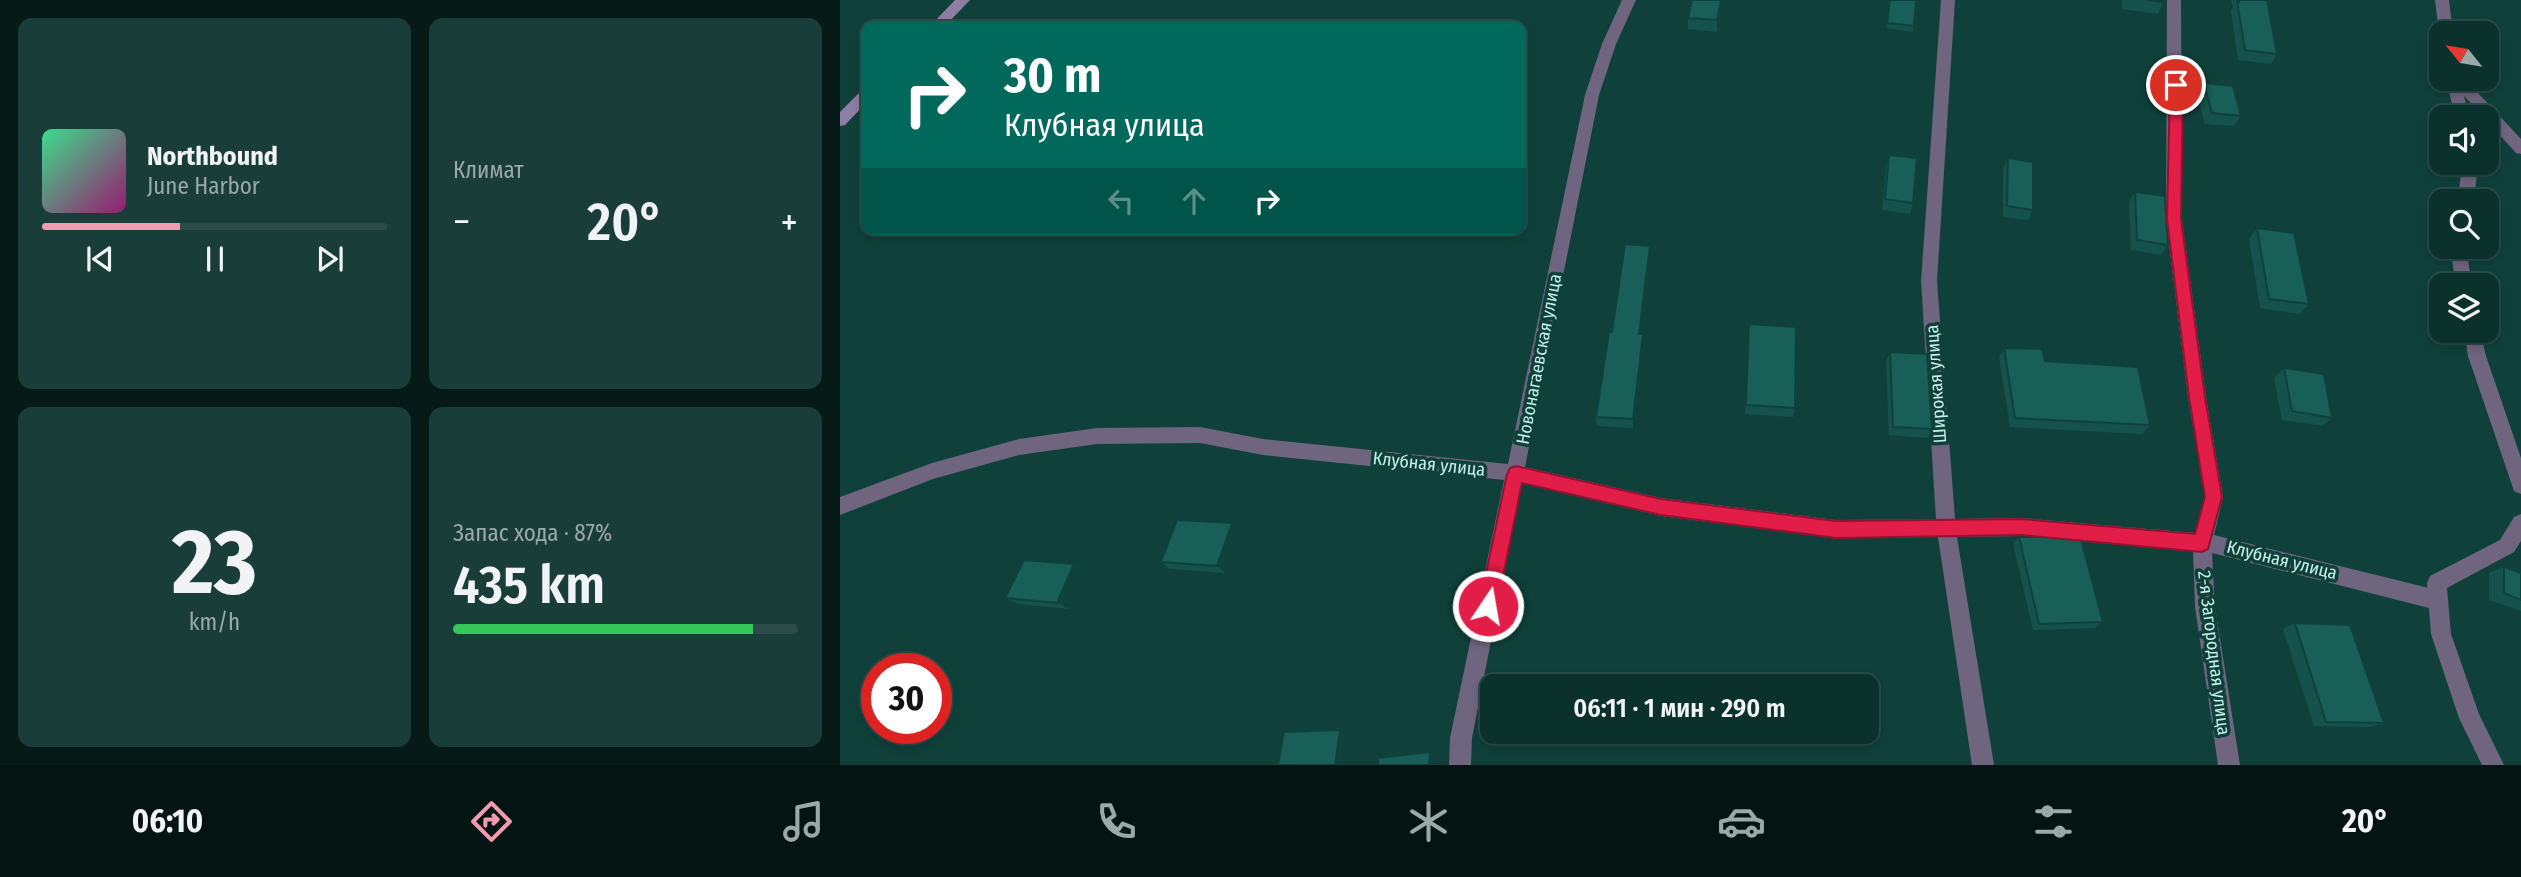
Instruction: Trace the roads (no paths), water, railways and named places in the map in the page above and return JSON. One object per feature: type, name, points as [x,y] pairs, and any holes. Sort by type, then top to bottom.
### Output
[{"type":"street","points":[[942,21],[963,0]]},
{"type":"street","name":"Новонагаевская улица","points":[[1460,765],[1461,738],[1592,95],[1609,44],[1629,0]]},
{"type":"street","name":"Широкая улица","points":[[1948,0],[1929,281],[1946,528],[1983,765]]},
{"type":"street","name":"2-я Загородная улица","points":[[2174,0],[2174,219],[2197,397],[2214,497],[2202,543],[2205,607],[2229,765]]},
{"type":"street","points":[[2442,0],[2445,21]]},
{"type":"street","points":[[2466,91],[2521,149]]},
{"type":"street","points":[[840,121],[861,100]]},
{"type":"street","points":[[2474,343],[2521,485]]},
{"type":"street","name":"Клубная улица","points":[[840,506],[932,471],[1020,447],[1097,436],[1200,435],[1264,447],[1516,474],[1661,507],[1836,529],[2021,527],[2223,545],[2437,600]]},
{"type":"street","points":[[2493,765],[2470,718],[2441,634],[2437,583],[2507,547],[2521,523]]}]
